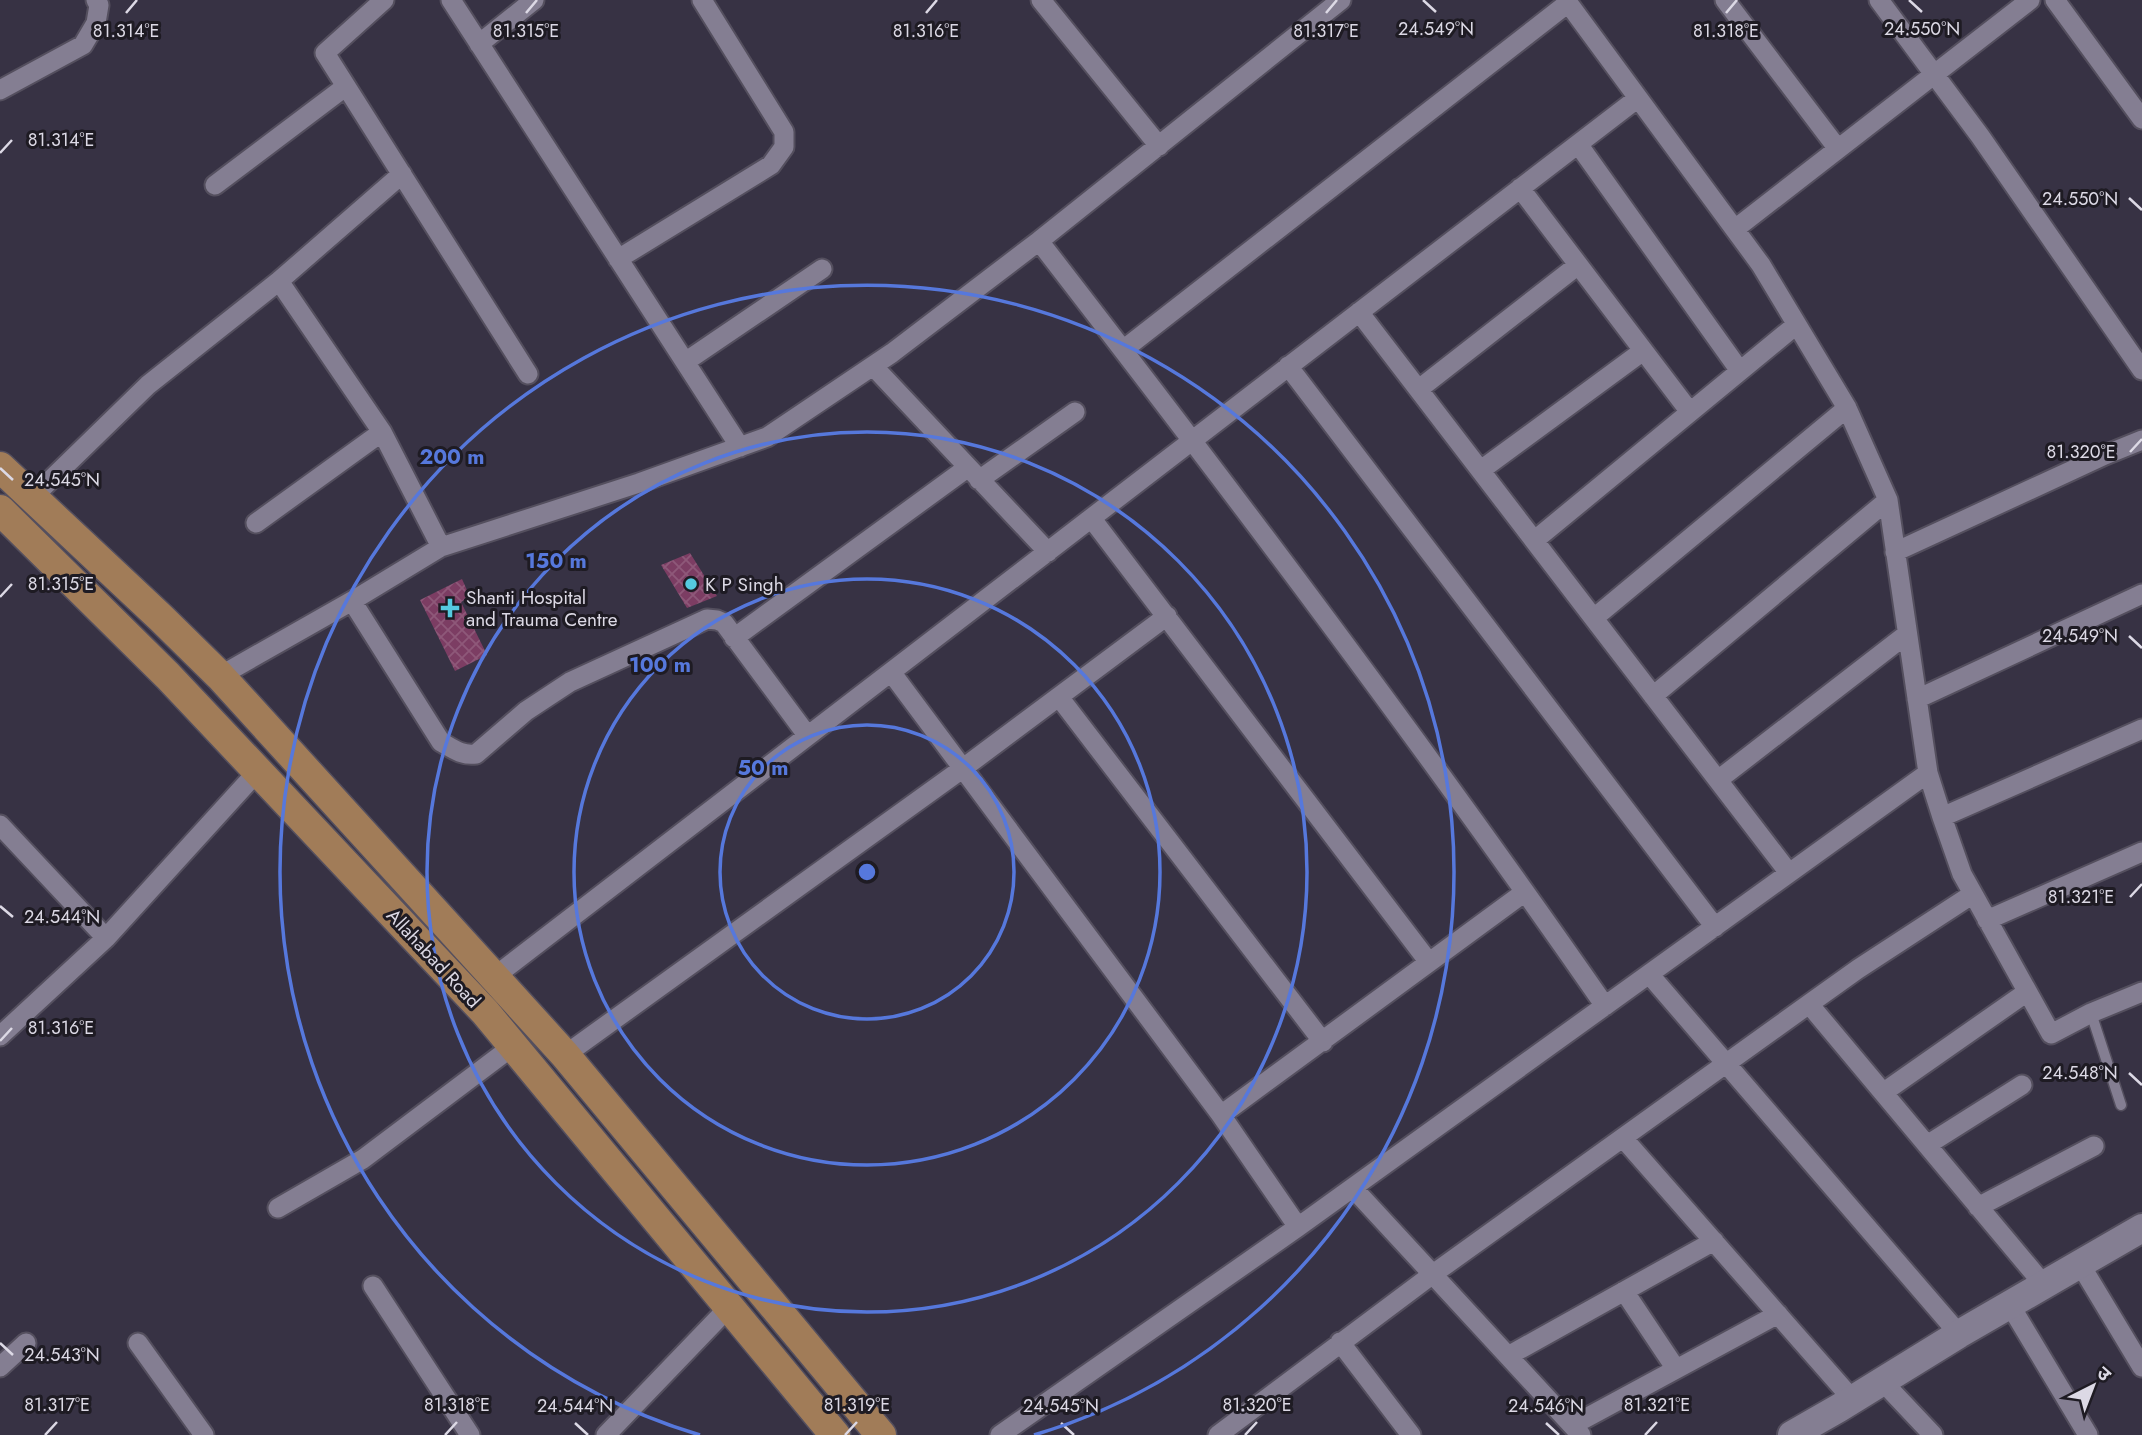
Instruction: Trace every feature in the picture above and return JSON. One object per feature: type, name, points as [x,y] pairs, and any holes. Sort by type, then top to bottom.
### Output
[{"type":"main road","points":[[0,467],[220,676],[565,1055],[881,1435]]},
{"type":"main road","name":"Allahabad Road","points":[[0,510],[168,676],[485,1012],[729,1307],[825,1432]]},
{"type":"street","points":[[0,90],[83,45],[96,23],[99,5],[96,0]]},
{"type":"street","points":[[384,0],[325,53],[528,374]]},
{"type":"street","points":[[451,0],[740,447]]},
{"type":"street","points":[[479,44],[534,0]]},
{"type":"street","points":[[618,259],[771,165],[784,147],[784,132],[702,0]]},
{"type":"street","points":[[1041,0],[1159,146]]},
{"type":"street","points":[[220,676],[440,547],[639,483],[767,437],[873,366],[1039,242],[1341,0]]},
{"type":"street","points":[[1725,0],[1838,149]]},
{"type":"street","points":[[1879,0],[1980,136],[2142,370]]},
{"type":"street","points":[[1735,229],[2030,0]]},
{"type":"street","points":[[2055,0],[2142,119]]},
{"type":"street","points":[[1123,350],[1567,1],[1761,265],[1847,408],[1888,500],[1928,774],[1942,817],[1962,874],[2051,1034],[2091,1013],[2142,992]]},
{"type":"street","points":[[215,185],[345,87]]},
{"type":"street","points":[[494,977],[1638,98]]},
{"type":"street","points":[[1578,144],[1740,371]]},
{"type":"street","points":[[33,497],[148,385],[279,281],[402,174]]},
{"type":"street","points":[[1520,188],[1690,412]]},
{"type":"street","points":[[1039,242],[1193,439],[1395,712],[1605,1006]]},
{"type":"street","points":[[1419,389],[1578,265]]},
{"type":"street","points":[[685,362],[822,269]]},
{"type":"street","points":[[279,281],[382,432],[440,547]]},
{"type":"street","points":[[1359,312],[1789,873]]},
{"type":"street","points":[[1535,540],[1796,325]]},
{"type":"street","points":[[1481,470],[1643,351]]},
{"type":"street","points":[[873,366],[1048,552]]},
{"type":"street","points":[[1288,366],[1715,927]]},
{"type":"street","points":[[1594,618],[1847,408]]},
{"type":"street","points":[[734,638],[973,474],[1074,412]]},
{"type":"street","points":[[256,523],[382,432]]},
{"type":"street","points":[[1895,552],[2142,440]]},
{"type":"street","points":[[1653,696],[1888,500]]},
{"type":"street","points":[[1092,519],[1428,961]]},
{"type":"street","points":[[1917,699],[2142,594]]},
{"type":"street","points":[[352,601],[441,742],[468,755],[476,754],[526,711],[570,682],[707,619],[724,624],[807,735]]},
{"type":"street","points":[[565,1055],[962,769],[1167,616]]},
{"type":"street","points":[[1718,780],[1907,634]]},
{"type":"street","points":[[891,672],[1221,1115],[1298,1227]]},
{"type":"street","points":[[1059,697],[1323,1042]]},
{"type":"street","points":[[1942,817],[2142,729]]},
{"type":"street","points":[[0,1036],[106,938],[258,771]]},
{"type":"street","points":[[1000,1435],[1353,1188],[1928,774]]},
{"type":"street","points":[[0,825],[106,938]]},
{"type":"street","points":[[1987,920],[2142,852]]},
{"type":"street","points":[[1221,1115],[1525,892]]},
{"type":"street","points":[[1228,1433],[1340,1342],[1433,1274],[1858,969],[1973,894]]},
{"type":"street","points":[[1649,974],[1959,1334]]},
{"type":"street","points":[[1884,1092],[2027,992]]},
{"type":"street","points":[[1810,1004],[2044,1285]]},
{"type":"street","points":[[278,1208],[363,1158],[513,1046]]},
{"type":"street","points":[[1927,1145],[2022,1085]]},
{"type":"street","points":[[1623,1138],[1853,1400]]},
{"type":"street","points":[[1978,1206],[2094,1146]]},
{"type":"street","points":[[1353,1188],[1577,1430],[1676,1369],[1778,1314]]},
{"type":"street","points":[[1792,1435],[2142,1228]]},
{"type":"street","points":[[1508,1356],[1714,1241]]},
{"type":"street","points":[[2080,1264],[2142,1367]]},
{"type":"street","points":[[373,1286],[470,1435]]},
{"type":"street","points":[[1624,1291],[1676,1369]]},
{"type":"street","points":[[2010,1305],[2088,1435]]},
{"type":"street","points":[[606,1435],[729,1307]]},
{"type":"street","points":[[1340,1342],[1411,1435]]},
{"type":"street","points":[[0,1367],[26,1343]]},
{"type":"street","points":[[138,1343],[204,1435]]},
{"type":"street","points":[[1883,1382],[1933,1435]]},
{"type":"lane","points":[[2091,1013],[2121,1105]]},
{"type":"building","name":"K P Singh","points":[[690,553],[717,596],[687,608],[661,565]]},
{"type":"building","points":[[462,579],[470,597],[461,602],[487,655],[455,671],[420,600]]},
{"type":"place","name":"K P Singh","points":[[691,584]]},
{"type":"place","name":"Shanti Hospital and Trauma Centre","points":[[450,608]]}]
